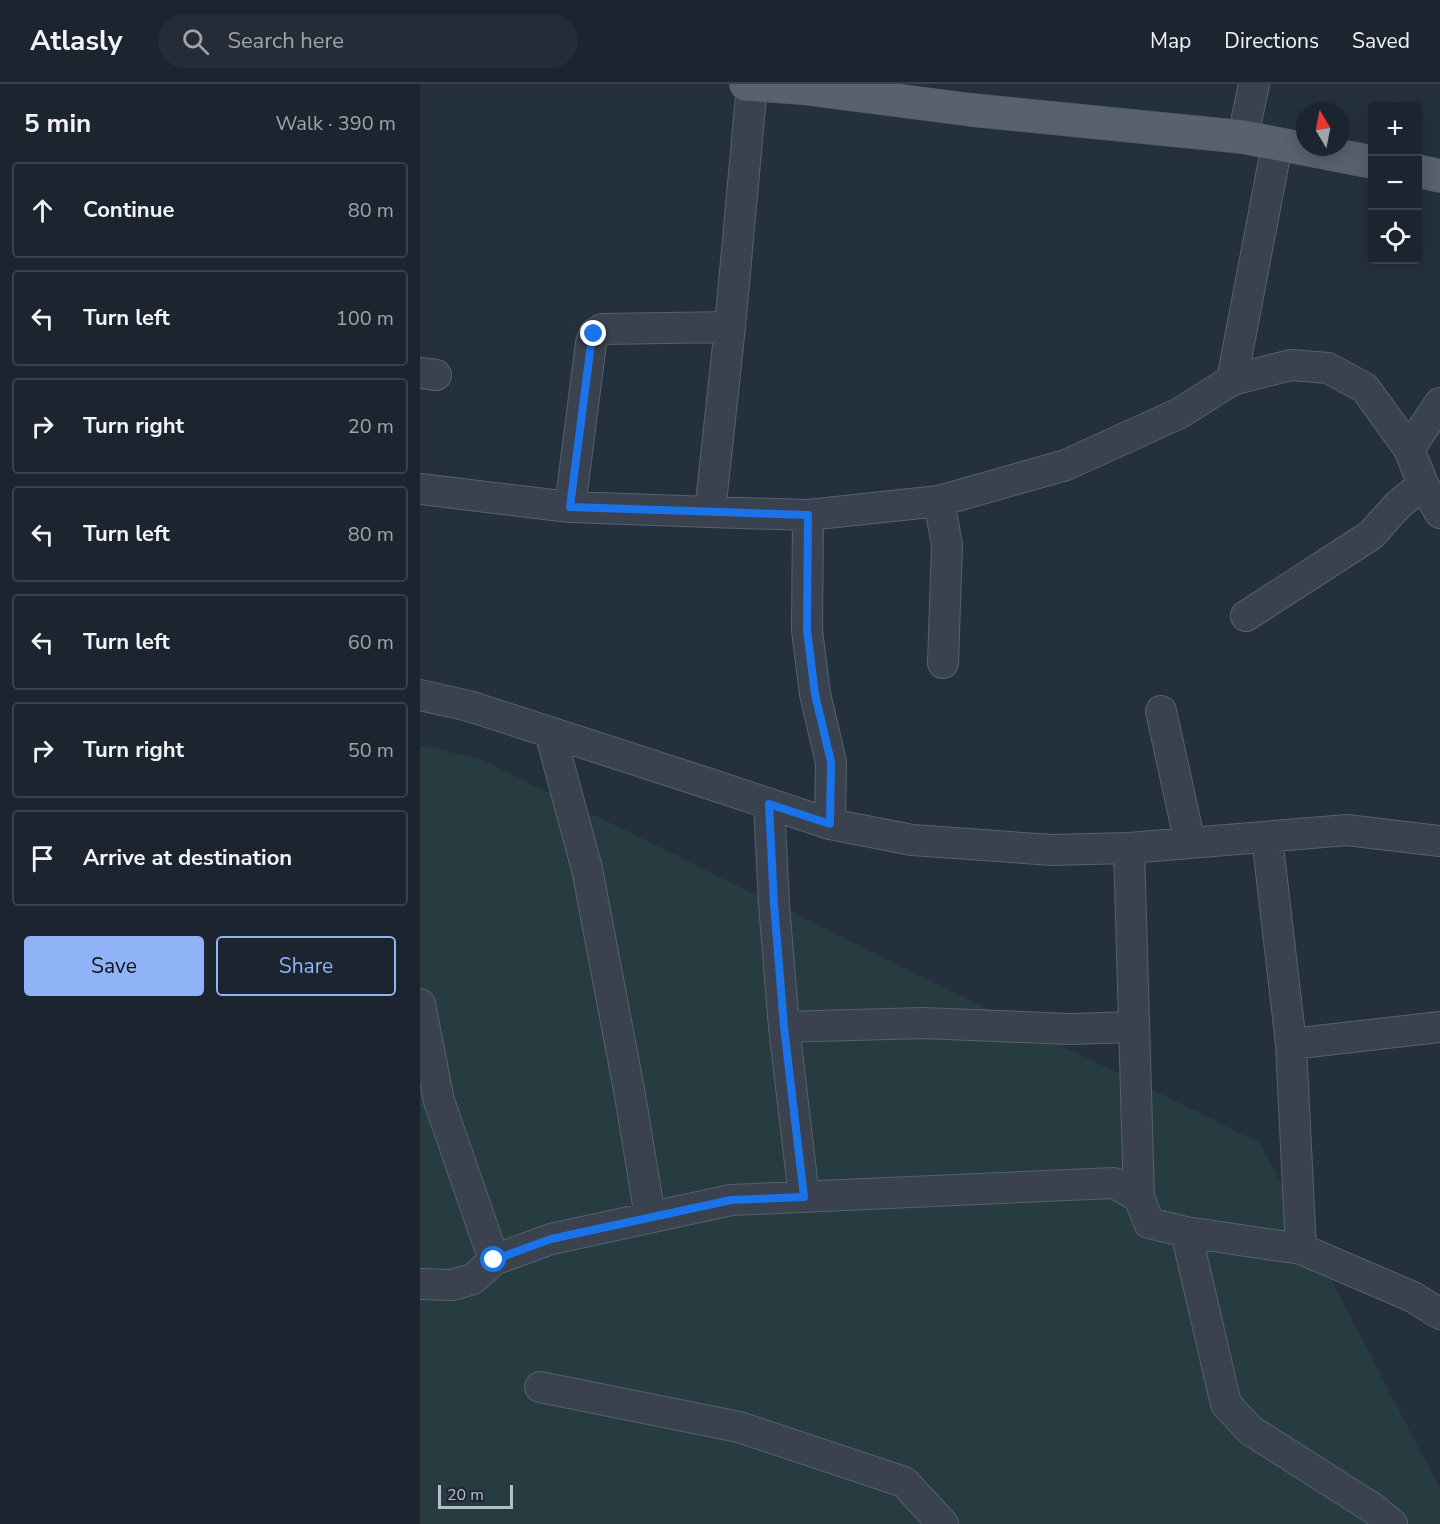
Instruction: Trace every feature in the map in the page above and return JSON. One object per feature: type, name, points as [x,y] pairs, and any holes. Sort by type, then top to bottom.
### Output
[{"type":"main road","points":[[746,84],[801,88],[972,110],[1243,137],[1368,161]]},
{"type":"main road","points":[[1422,172],[1440,176]]},
{"type":"street","points":[[1243,137],[1254,84]]},
{"type":"street","points":[[710,512],[752,85]]},
{"type":"street","points":[[1232,380],[1277,145]]},
{"type":"street","points":[[570,507],[594,334],[602,329],[730,327]]},
{"type":"street","points":[[420,489],[570,507],[808,515],[939,501],[1066,465],[1179,413],[1232,380],[1291,365],[1328,368],[1365,388],[1408,449],[1423,484],[1440,513]]},
{"type":"street","points":[[1408,449],[1440,403]]},
{"type":"street","points":[[1246,616],[1371,536],[1398,506],[1423,484]]},
{"type":"street","points":[[939,501],[947,545],[943,663]]},
{"type":"street","points":[[808,515],[807,630],[815,694],[831,762],[830,824]]},
{"type":"street","points":[[420,695],[469,706],[830,824],[912,840],[1052,850],[1129,848],[1347,830],[1440,841]]},
{"type":"street","points":[[1161,711],[1190,843]]},
{"type":"street","points":[[550,732],[587,869],[651,1217]]},
{"type":"street","points":[[769,804],[784,1027],[804,1197]]},
{"type":"street","points":[[1266,837],[1291,1044],[1301,1249]]},
{"type":"street","points":[[1129,848],[1139,1197],[1149,1223],[1186,1232],[1301,1249],[1413,1297],[1440,1314]]},
{"type":"street","points":[[420,1004],[429,1105],[494,1260]]},
{"type":"street","points":[[784,1027],[923,1023],[1070,1029],[1134,1027]]},
{"type":"street","points":[[1291,1044],[1440,1027]]},
{"type":"street","points":[[420,1284],[452,1285],[473,1279],[494,1260],[551,1239],[731,1200],[1114,1183],[1139,1197]]},
{"type":"street","points":[[1186,1232],[1226,1404],[1250,1430],[1374,1509],[1392,1524]]},
{"type":"street","points":[[540,1387],[739,1427],[904,1482],[943,1524]]},
{"type":"green space","points":[[420,745],[482,760],[1260,1143],[1440,1489],[1440,1524],[420,1524]]},
{"type":"route","points":[[494,1260],[551,1239],[731,1200],[804,1197],[784,1027],[769,804],[830,824],[831,762],[815,694],[807,630],[808,515],[570,507],[594,334]]}]
